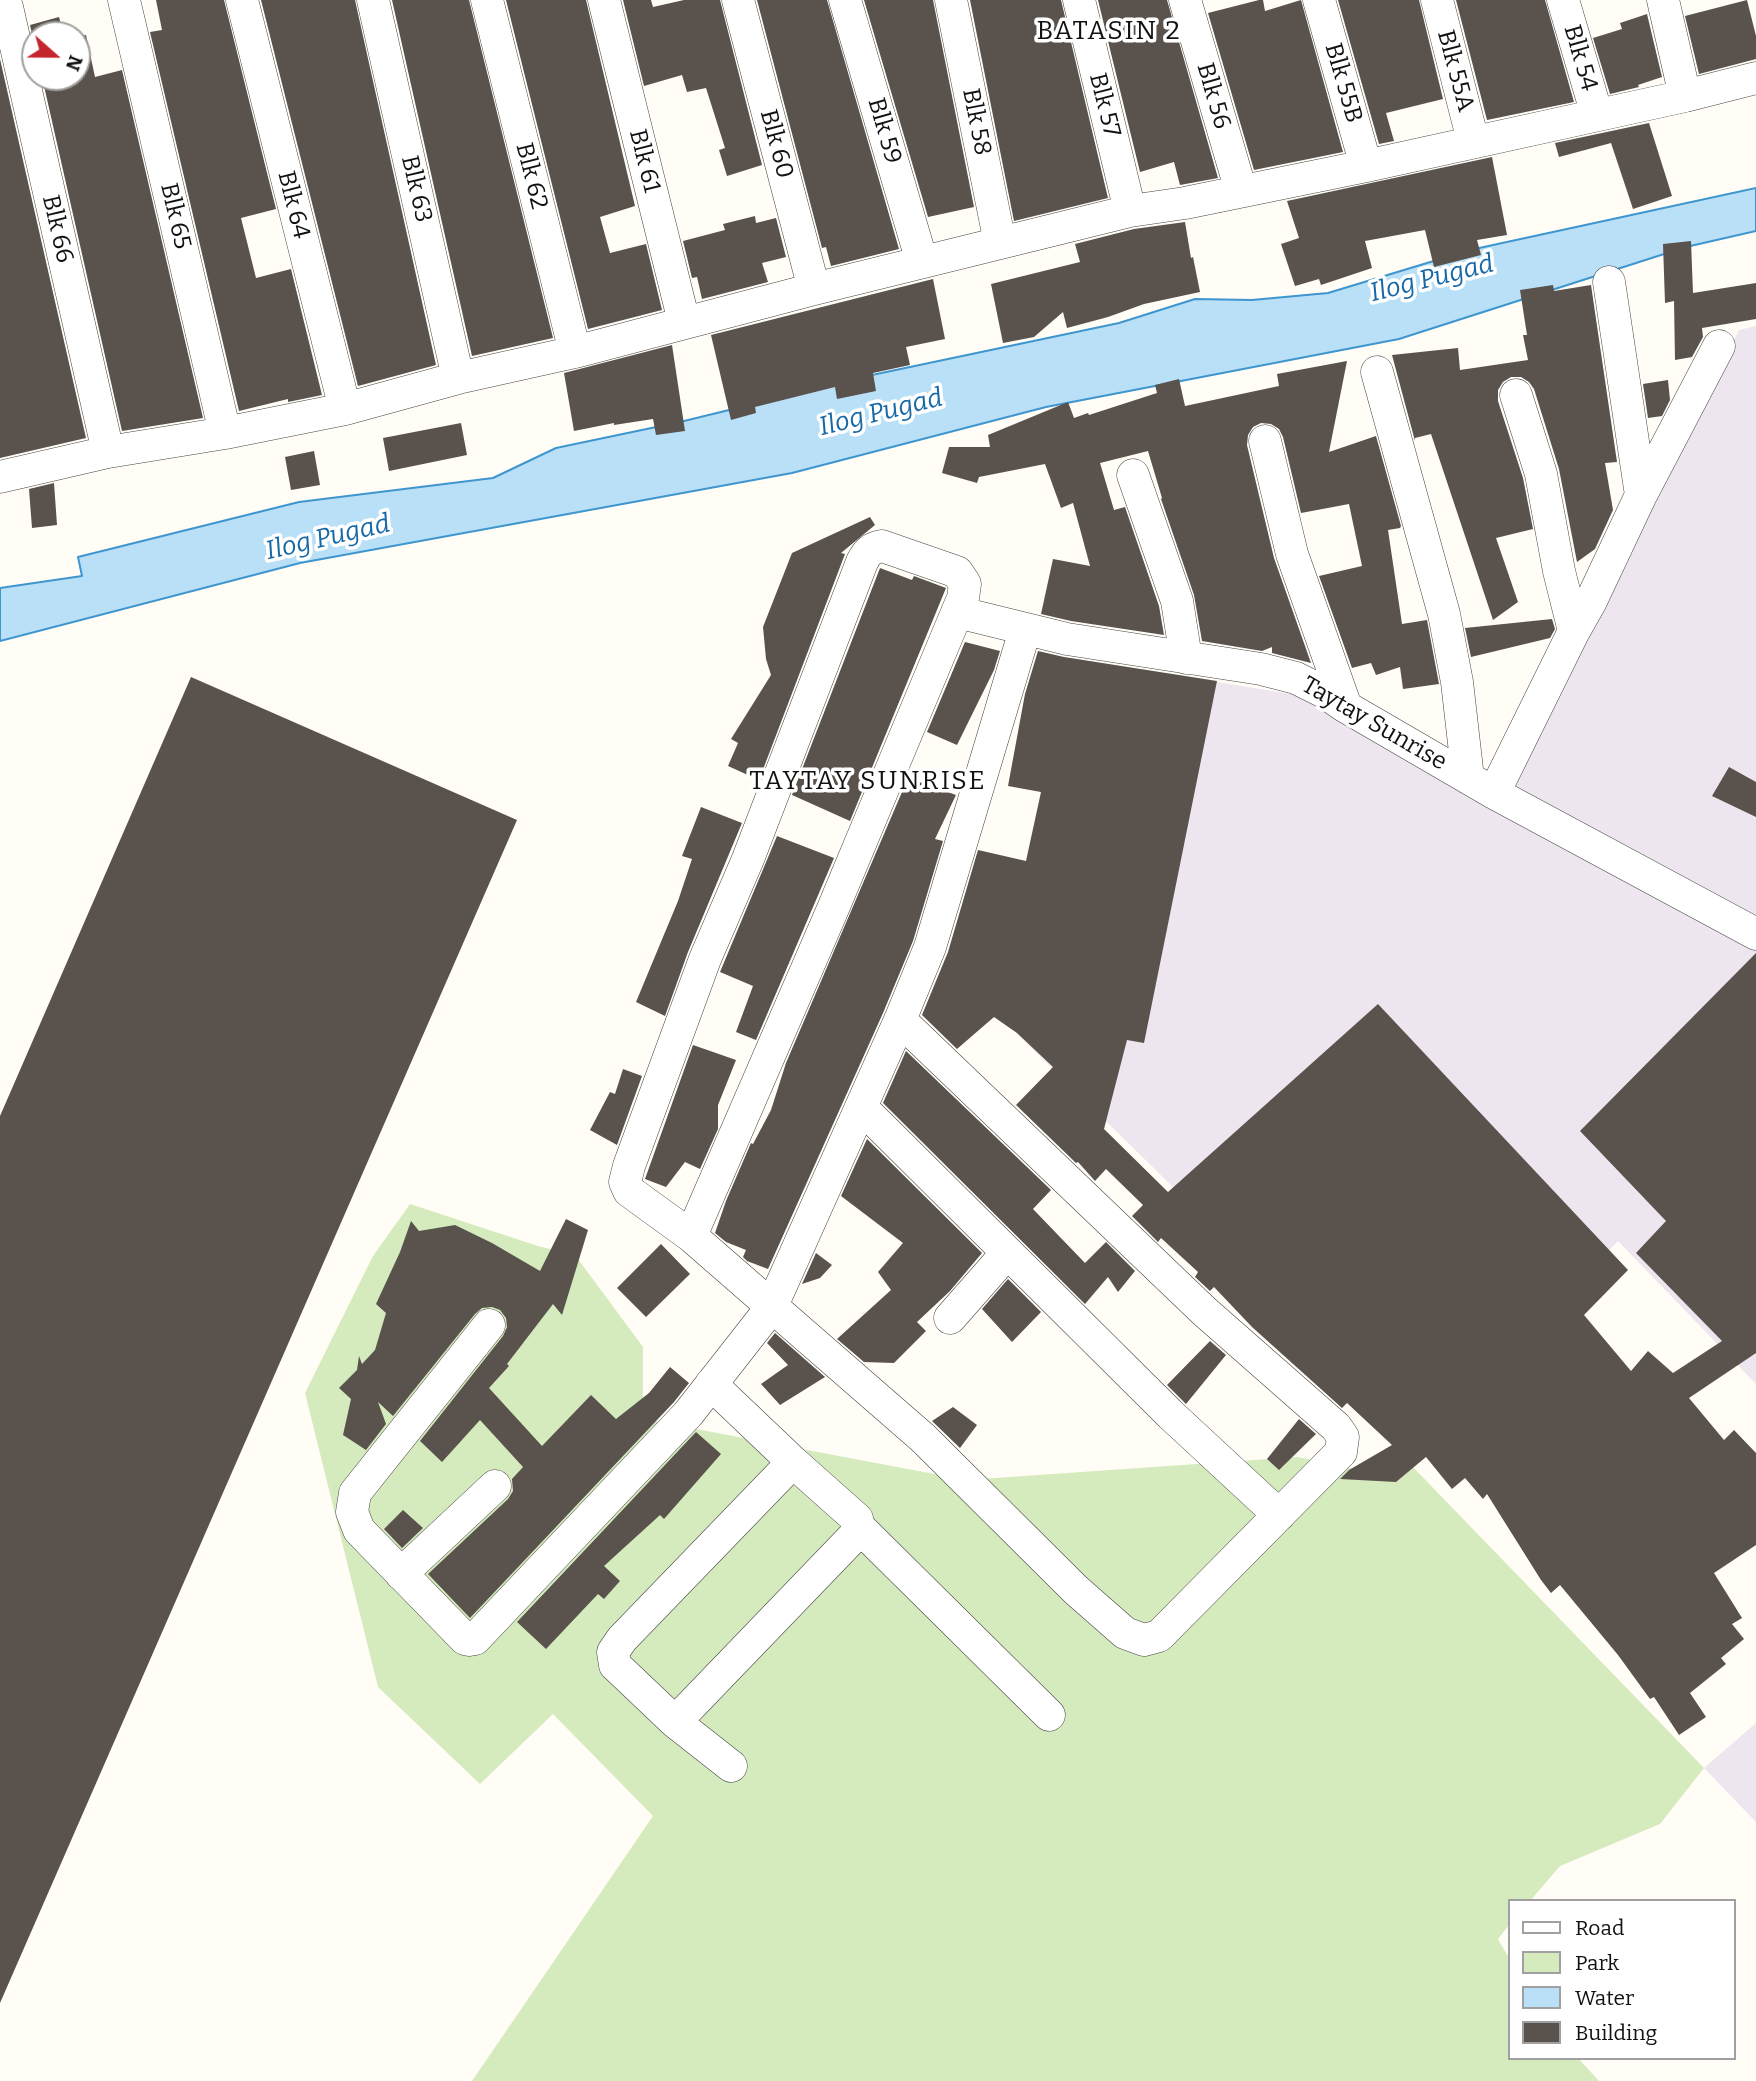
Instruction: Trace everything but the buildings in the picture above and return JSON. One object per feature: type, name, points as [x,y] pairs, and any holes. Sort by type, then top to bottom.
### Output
[{"type":"street","name":"Blk 65","points":[[124,0],[225,433]]},
{"type":"street","name":"Blk 64","points":[[242,0],[345,409]]},
{"type":"street","name":"Blk 63","points":[[373,0],[458,378]]},
{"type":"street","name":"Blk 62","points":[[487,0],[575,352]]},
{"type":"street","name":"Blk 61","points":[[604,0],[684,322]]},
{"type":"street","name":"Blk 60","points":[[738,0],[814,289]]},
{"type":"street","name":"Blk 59","points":[[845,0],[922,262]]},
{"type":"street","name":"Blk 58","points":[[951,0],[1000,243]]},
{"type":"street","name":"Blk 57","points":[[1079,0],[1130,211]]},
{"type":"street","name":"Blk 56","points":[[1185,0],[1241,191]]},
{"type":"street","name":"Blk 55B","points":[[1319,0],[1366,166]]},
{"type":"street","name":"Blk 55A","points":[[1437,0],[1473,141]]},
{"type":"street","name":"Blk 54","points":[[1563,0],[1597,115]]},
{"type":"street","points":[[1663,0],[1685,96]]},
{"type":"street","name":"Blk 66","points":[[12,5],[108,452]]},
{"type":"street","points":[[0,477],[108,452],[225,433],[345,409],[458,378],[575,352],[684,322],[1130,211],[1185,203],[1366,166],[1756,78]]},
{"type":"street","points":[[1609,282],[1641,495]]},
{"type":"street","points":[[1481,786],[1591,601],[1641,495],[1720,346]]},
{"type":"street","points":[[1377,372],[1444,614],[1481,786]]},
{"type":"street","points":[[1516,395],[1541,474],[1559,571],[1574,631]]},
{"type":"street","points":[[1265,441],[1292,554],[1346,707]]},
{"type":"street","points":[[1133,475],[1177,601],[1186,658]]},
{"type":"street","points":[[691,1236],[832,911],[963,598],[965,583],[957,572],[882,546],[872,548],[866,553],[748,859],[705,959],[629,1166],[625,1182],[629,1191],[691,1236],[923,1438],[1076,1590],[1125,1633],[1144,1640],[1159,1636],[1340,1452],[1343,1437],[1336,1427],[1204,1311],[900,1020]]},
{"type":"street","name":"Taytay Sunrise","points":[[957,612],[1067,639],[1296,678],[1481,786],[1756,934]]},
{"type":"street","points":[[489,1325],[355,1493],[352,1512],[359,1531],[465,1639],[469,1640],[475,1639],[688,1414],[771,1308],[930,947],[1025,630]]},
{"type":"street","points":[[861,1107],[1171,1415],[1279,1515]]},
{"type":"street","points":[[950,1318],[1007,1253]]},
{"type":"street","points":[[675,1722],[857,1533],[858,1525],[857,1519],[711,1384]]},
{"type":"street","points":[[731,1766],[675,1722],[615,1665],[613,1652],[622,1639],[793,1462]]},
{"type":"street","points":[[401,1574],[495,1486]]},
{"type":"street","points":[[858,1525],[1049,1715]]},
{"type":"shaded area","points":[[1756,326],[1756,917],[1510,785],[1739,330]]},
{"type":"shaded area","points":[[1071,658],[1297,695],[1496,810],[1756,948],[1756,1384],[1618,1241],[1428,1438],[994,1011]]},
{"type":"shaded area","points":[[1756,1723],[1756,1822],[1704,1768]]},
{"type":"green space","points":[[410,1204],[538,1246],[575,1255],[643,1347],[643,1419],[966,1480],[1298,1457],[1392,1477],[1409,1463],[1704,1768],[1660,1824],[1560,1866],[1532,1899],[1508,1899],[1508,1926],[1498,1939],[1508,1956],[1508,2060],[1580,2060],[1599,2081],[472,2081],[653,1816],[553,1714],[480,1784],[378,1687],[305,1393],[373,1256]]},
{"type":"water","name":"Ilog Pugad","points":[[1756,188],[1756,231],[1686,247],[1399,339],[1046,407],[792,473],[300,563],[0,641],[0,588],[82,576],[78,557],[299,502],[493,478],[556,448],[680,422],[872,375],[1119,323],[1195,299],[1252,300],[1328,293],[1470,250]]},
{"type":"district","name":"BATASIN 2","points":[[1109,32]]},
{"type":"district","name":"TAYTAY SUNRISE","points":[[868,782]]}]
